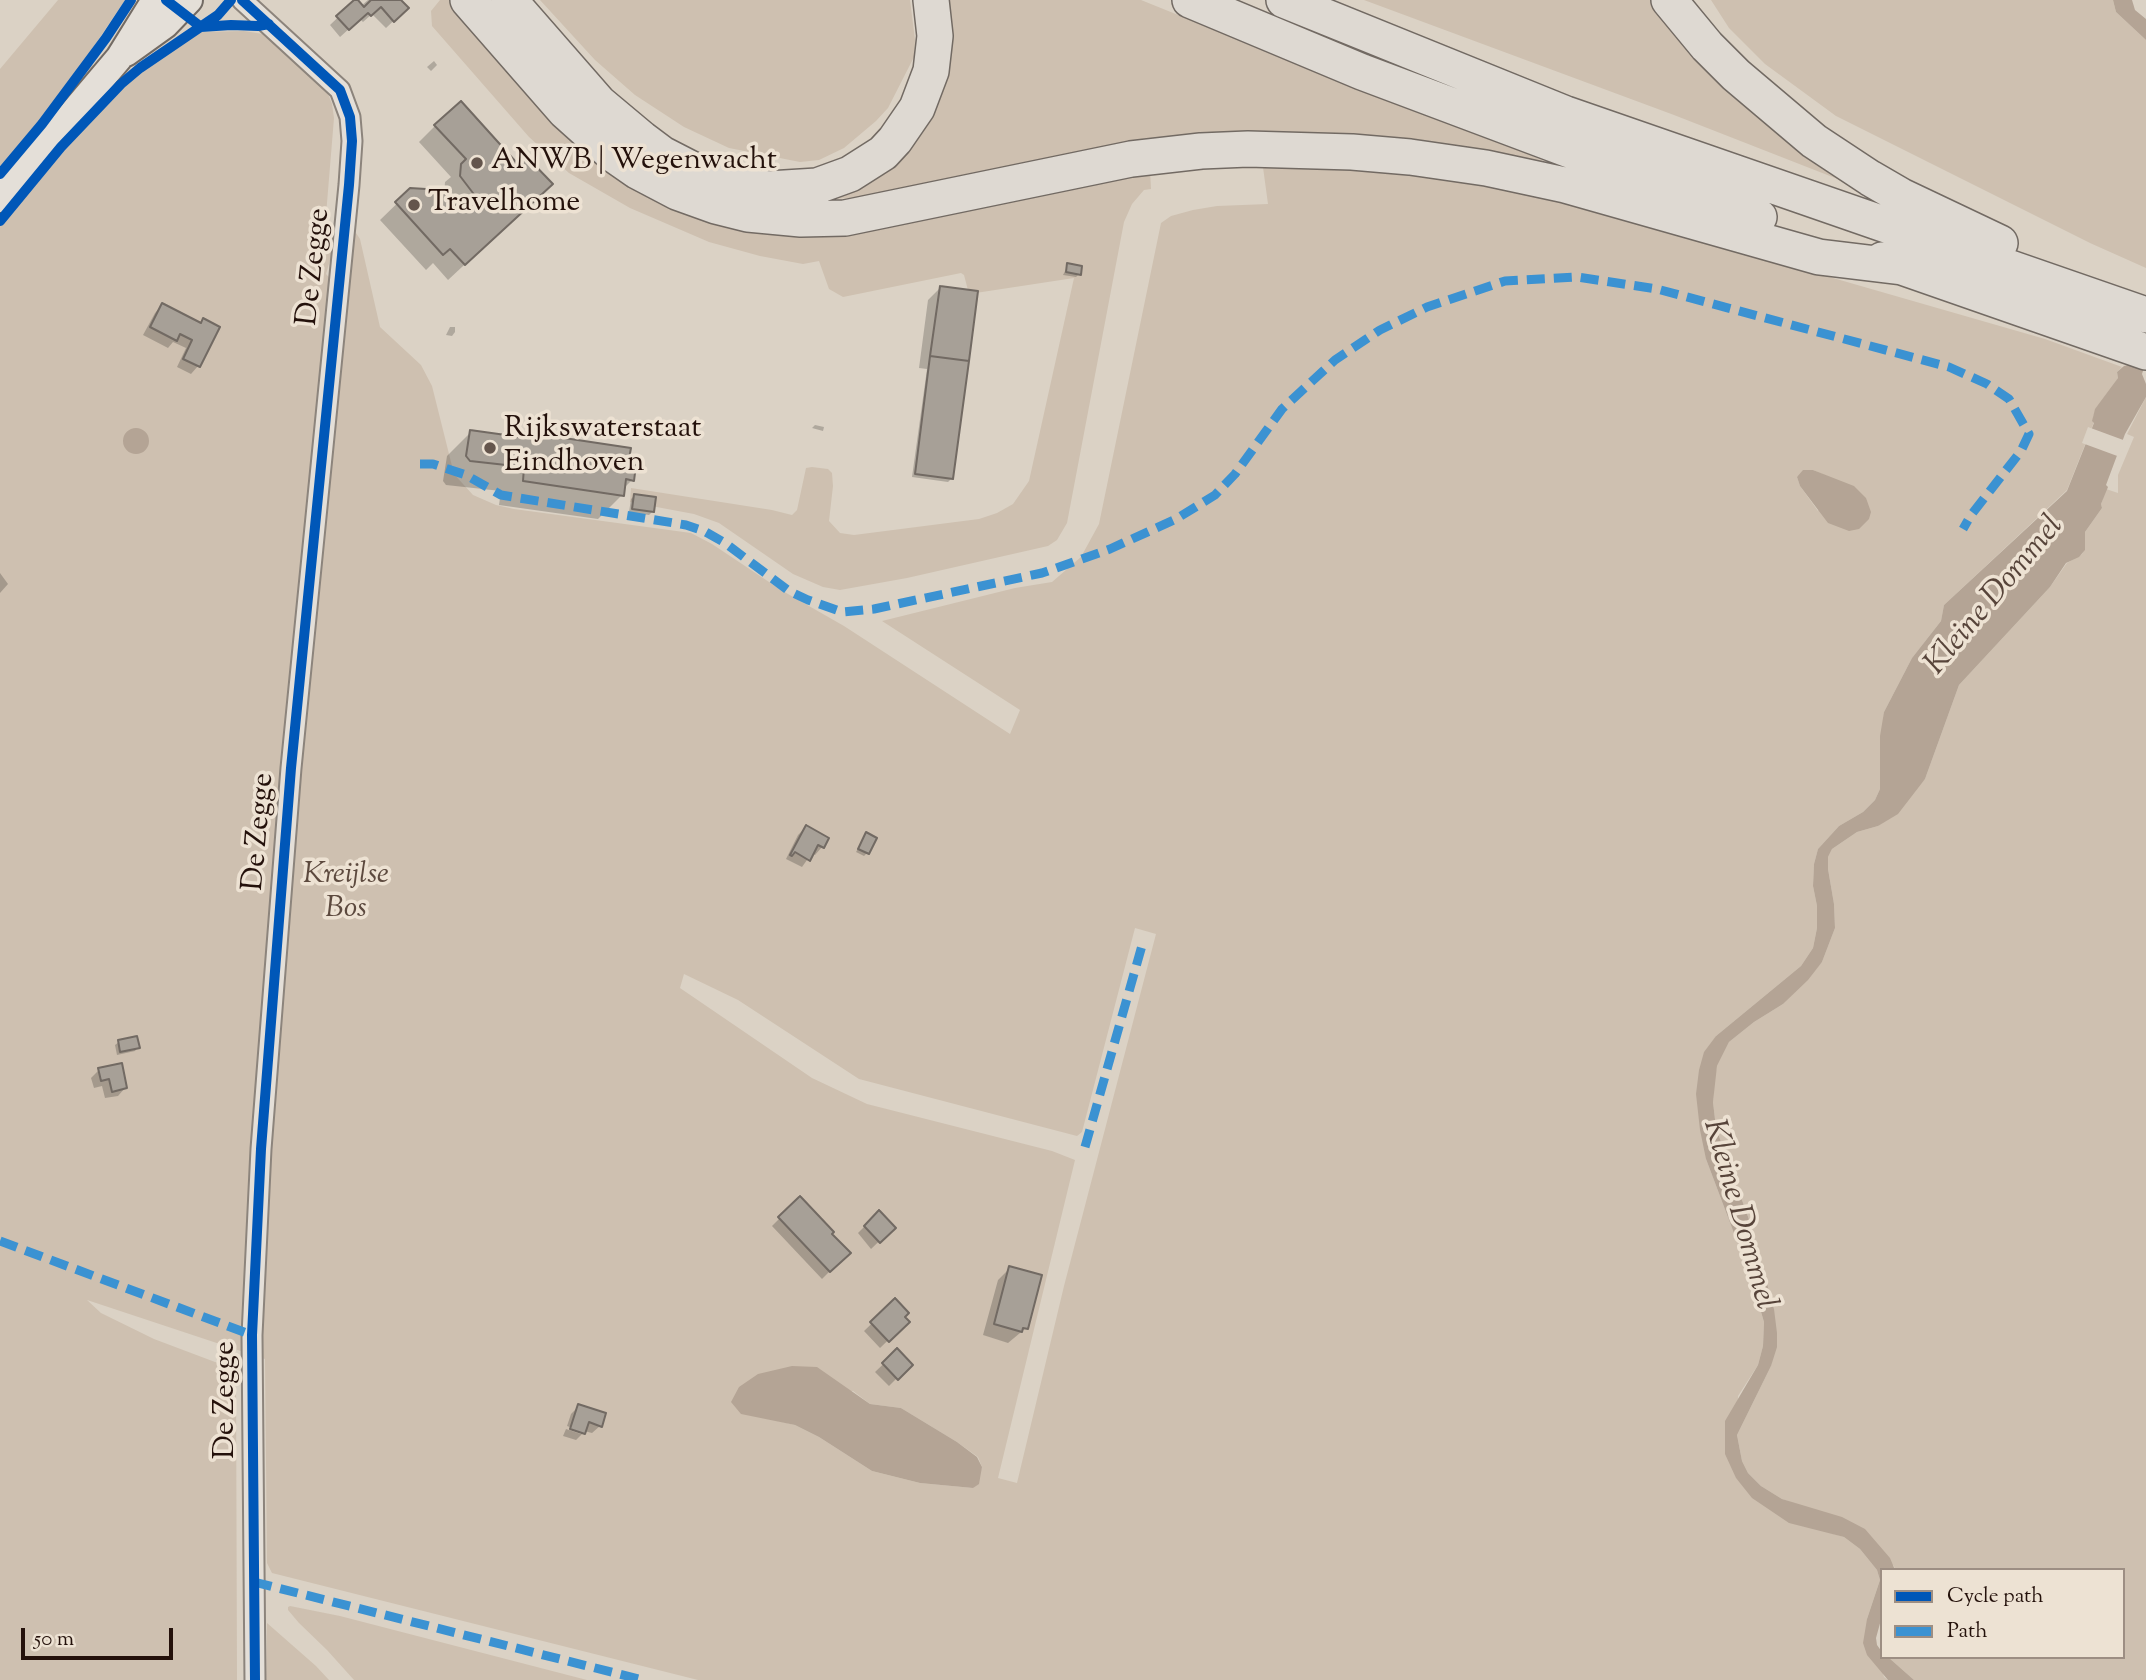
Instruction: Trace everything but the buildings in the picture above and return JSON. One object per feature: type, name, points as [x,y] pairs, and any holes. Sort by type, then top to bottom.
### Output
[{"type":"highway","points":[[468,0],[565,111],[614,155],[637,171],[677,192],[748,214],[801,219],[845,218],[1131,159],[1201,151],[1248,149],[1352,152],[1486,168],[1565,185],[1819,257],[1902,267]]},
{"type":"highway","points":[[509,0],[599,103],[662,154],[699,173],[735,184],[769,189],[817,186],[850,174],[883,153],[895,140],[917,108],[930,71],[935,36],[931,0]]},
{"type":"highway","points":[[1190,0],[1362,72],[1631,173],[2136,349]]},
{"type":"highway","points":[[1284,0],[1566,114],[2142,314]]},
{"type":"highway","points":[[1669,0],[1683,19],[1736,75],[1791,124],[1839,159],[1936,214],[2050,264],[2142,314]]},
{"type":"main road","points":[[0,199],[119,58],[155,0]]},
{"type":"main road","points":[[119,58],[165,25],[189,0]]},
{"type":"street","name":"De Zegge","points":[[242,0],[340,90],[347,103],[352,141],[290,768],[261,1149],[252,1335],[256,1680]]},
{"type":"green space","name":"Kreijlse Bos","points":[[58,0],[125,0],[86,58],[117,92],[201,32],[244,31],[269,35],[327,91],[332,104],[334,118],[326,215],[337,236],[326,274],[347,297],[353,236],[356,233],[360,239],[380,327],[421,365],[432,386],[454,474],[473,495],[514,509],[691,533],[844,626],[1010,734],[1020,710],[882,621],[1015,588],[1052,582],[1081,557],[1099,524],[1161,223],[1171,216],[1193,210],[1268,204],[1262,160],[1461,179],[1576,204],[2045,339],[2122,367],[2117,372],[2115,384],[2096,409],[2094,422],[2067,490],[1944,605],[1941,621],[1912,658],[1884,712],[1880,789],[1875,800],[1863,812],[1839,826],[1818,849],[1814,864],[1817,928],[1813,948],[1801,966],[1716,1036],[1706,1159],[1752,1281],[1764,1322],[1763,1346],[1758,1365],[1738,1396],[1736,1478],[1820,1530],[1844,1537],[1860,1549],[1877,1570],[1880,1580],[1867,1619],[1884,1677],[1888,1680],[698,1680],[272,1573],[267,1563],[265,1359],[87,1300],[101,1313],[154,1339],[236,1367],[237,1680],[0,1680],[0,69]],"holes":[[[1813,470],[1831,478],[1818,511],[1800,486],[1797,477]],[[1135,928],[1156,934],[1064,1286],[1017,1483],[998,1478],[1075,1160],[1052,1151],[867,1104],[812,1078],[680,988],[684,974],[738,1000],[859,1079],[1077,1136],[1082,1132]],[[853,1391],[870,1404],[901,1408],[978,1457],[982,1467],[973,1488],[920,1483],[872,1471],[795,1425],[745,1413]]]},
{"type":"green space","points":[[440,0],[460,0],[750,220],[1150,169],[1151,189],[1144,190],[1132,204],[1124,222],[1067,523],[1057,540],[1048,546],[907,578],[840,590],[823,587],[793,574],[719,523],[694,514],[630,502],[631,488],[792,515],[797,510],[806,468],[812,467],[828,469],[832,473],[829,521],[840,533],[854,535],[979,519],[997,513],[1013,504],[1029,481],[1074,278],[969,294],[961,273],[843,297],[829,289],[819,261],[803,264],[709,242],[630,208],[569,173],[529,137],[432,26],[431,11]]},
{"type":"green space","points":[[540,0],[910,0],[915,40],[914,57],[888,108],[876,121],[844,148],[819,160],[800,162],[729,148],[684,127],[635,95],[595,60]]},
{"type":"green space","points":[[942,0],[1141,0],[1526,153],[1596,185],[1427,148],[824,200],[902,148]]},
{"type":"green space","points":[[1364,0],[1661,0],[1899,203],[1674,115]]},
{"type":"green space","points":[[1711,0],[2113,0],[2116,12],[2146,40],[2146,268],[2090,243],[1836,116],[1765,64],[1729,28]]},
{"type":"green space","points":[[2146,397],[2146,1680],[1914,1680],[1890,1659],[2125,1659],[2125,1568],[1894,1568],[1810,1509],[1782,1499],[1761,1486],[1748,1473],[1742,1461],[1737,1435],[1771,1366],[1774,1309],[1751,1225],[1716,1128],[1714,1081],[1717,1066],[1729,1042],[1783,1004],[1822,962],[1835,928],[1828,869],[1828,857],[1832,849],[1857,832],[1878,826],[1925,779],[1959,685],[2050,587],[2067,563],[2082,554],[2085,549],[2085,532],[2102,508],[2106,489],[2118,493],[2118,475],[2134,437],[2127,434]]},
{"type":"green space","points":[[290,1606],[340,1616],[587,1680],[354,1680],[299,1623],[288,1610]]},
{"type":"green space","points":[[267,1623],[316,1666],[329,1680],[266,1680]]},
{"type":"water","points":[[2113,0],[2132,0],[2135,10],[2146,19],[2146,40],[2116,12]]},
{"type":"water","name":"Kleine Dommel","points":[[2146,361],[2142,374],[2146,384],[2146,397],[2125,434],[2106,485],[2108,487],[2102,508],[2085,532],[2085,550],[2079,557],[2066,563],[2050,587],[1959,685],[1925,779],[1898,814],[1878,826],[1857,832],[1832,849],[1828,857],[1828,869],[1835,928],[1822,962],[1783,1004],[1729,1042],[1717,1066],[1713,1102],[1716,1128],[1751,1225],[1774,1309],[1777,1333],[1777,1347],[1771,1366],[1737,1435],[1742,1461],[1748,1473],[1761,1486],[1782,1499],[1842,1517],[1865,1529],[1890,1558],[1894,1568],[1880,1568],[1880,1580],[1877,1570],[1860,1549],[1844,1537],[1789,1523],[1752,1498],[1736,1478],[1725,1454],[1725,1421],[1758,1365],[1763,1346],[1764,1322],[1752,1281],[1706,1159],[1696,1094],[1699,1070],[1704,1052],[1716,1036],[1801,966],[1813,948],[1817,928],[1814,864],[1818,849],[1839,826],[1863,812],[1875,800],[1880,789],[1880,736],[1884,712],[1912,658],[1941,621],[1944,605],[2067,491],[2094,423],[2092,421],[2095,409],[2118,378],[2117,372],[2124,366]]},
{"type":"water","points":[[136,428],[145,432],[149,441],[145,450],[136,454],[127,450],[123,441],[127,432]]},
{"type":"water","points":[[1803,470],[1813,470],[1854,486],[1866,498],[1871,512],[1869,519],[1859,529],[1849,531],[1828,523],[1800,486],[1797,477]]},
{"type":"water","points":[[792,1366],[817,1367],[870,1404],[901,1408],[957,1442],[977,1457],[982,1467],[979,1484],[973,1488],[920,1483],[872,1471],[795,1425],[741,1414],[731,1402],[739,1387],[758,1374]]},
{"type":"water","points":[[1880,1580],[1880,1623],[1876,1638],[1880,1659],[1890,1659],[1914,1680],[1888,1680],[1867,1655],[1863,1643],[1867,1619]]},
{"type":"pier","points":[[2088,427],[2126,441],[2120,457],[2082,443]]},
{"type":"marked path","points":[[420,464],[433,464],[466,475],[501,495],[686,525],[725,543],[789,591],[808,600],[842,612],[874,609],[1042,573],[1110,549],[1176,519],[1215,495],[1235,474],[1282,409],[1335,360],[1380,330],[1427,307],[1505,281],[1577,277],[1657,289],[1949,367],[1987,384],[2009,399],[2029,434],[2021,451],[1963,529]]},
{"type":"marked path","points":[[1085,1147],[1143,942]]},
{"type":"marked path","points":[[0,1241],[252,1335]]},
{"type":"marked path","points":[[254,1582],[643,1680]]},
{"type":"cycle path","points":[[0,174],[42,124],[131,0]]},
{"type":"cycle path","points":[[166,0],[201,27],[269,24]]},
{"type":"cycle path","points":[[0,221],[61,147],[121,84],[218,15],[231,0]]},
{"type":"cycle path","points":[[242,0],[340,90],[350,117],[352,141],[291,768],[261,1149],[252,1335],[255,1680]]},
{"type":"place","name":"ANWB | Wegenwacht","points":[[477,163]]},
{"type":"place","name":"Travelhome","points":[[414,205]]},
{"type":"place","name":"Rijkswaterstaat Eindhoven","points":[[490,448]]}]
